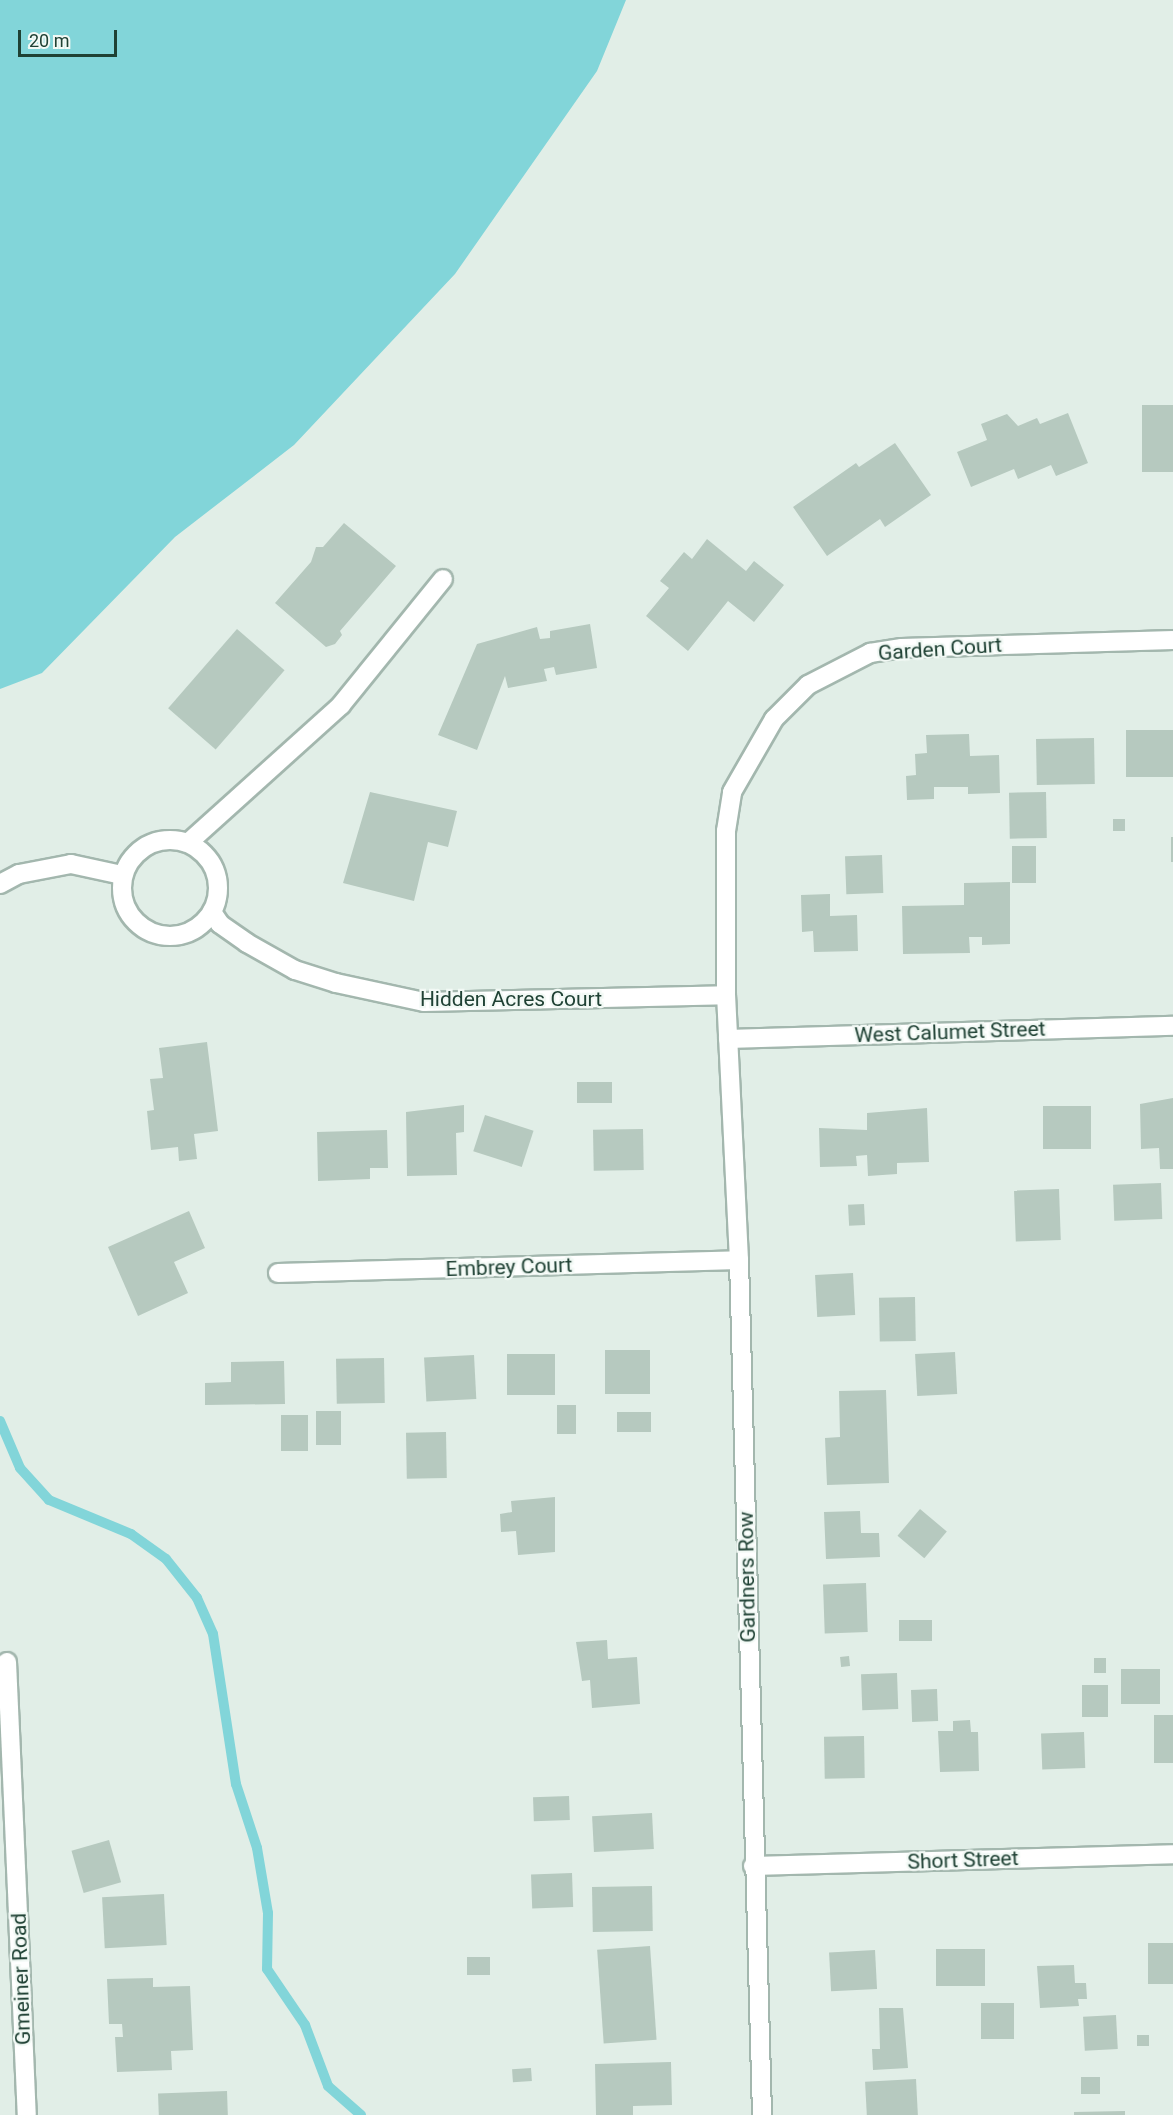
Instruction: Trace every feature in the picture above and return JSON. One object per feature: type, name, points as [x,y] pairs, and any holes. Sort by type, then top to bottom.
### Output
[{"type":"street","points":[[188,843],[341,705],[443,579]]},
{"type":"street","name":"Garden Court","points":[[728,1039],[726,831],[732,792],[762,734],[808,685],[870,653],[902,648],[1173,640]]},
{"type":"street","points":[[172,840],[188,843],[202,852],[215,872],[218,897],[212,912],[189,933],[166,936],[143,930],[124,906],[122,875],[141,849],[172,840]]},
{"type":"street","points":[[0,884],[18,874],[71,864],[122,875]]},
{"type":"street","name":"Hidden Acres Court","points":[[212,912],[220,924],[247,943],[295,970],[336,983],[424,1002],[726,995]]},
{"type":"street","name":"West Calumet Street","points":[[728,1039],[1173,1026]]},
{"type":"street","name":"Gardners Row","points":[[728,1039],[739,1260],[753,1866],[762,2115]]},
{"type":"street","name":"Embrey Court","points":[[278,1273],[739,1260]]},
{"type":"street","name":"Gmeiner Road","points":[[7,1662],[27,2115]]},
{"type":"street","name":"Short Street","points":[[753,1866],[1173,1854]]},
{"type":"water","points":[[0,0],[626,0],[597,71],[455,274],[294,445],[175,537],[42,673],[0,689]]},
{"type":"building","points":[[1142,405],[1173,405],[1173,472],[1142,472]]},
{"type":"building","points":[[1068,413],[1088,463],[1056,476],[1051,465],[1018,479],[1014,469],[971,487],[957,452],[987,440],[981,424],[1007,414],[1018,426],[1037,418],[1040,424]]},
{"type":"building","points":[[895,443],[931,495],[885,527],[880,519],[827,556],[793,507],[856,463],[859,467]]},
{"type":"building","points":[[344,523],[396,566],[340,631],[342,635],[335,644],[326,647],[275,603],[311,562],[316,547],[323,547]]},
{"type":"building","points":[[707,539],[746,571],[754,561],[784,585],[754,622],[728,601],[688,651],[646,616],[669,588],[660,581],[684,552],[692,559]]},
{"type":"building","points":[[590,624],[597,668],[556,675],[554,667],[544,669],[547,681],[508,688],[505,676],[477,750],[438,735],[477,644],[537,627],[540,639],[550,638],[550,631]]},
{"type":"building","points":[[237,629],[285,670],[216,750],[168,708]]},
{"type":"building","points":[[1126,730],[1173,730],[1173,777],[1126,777]]},
{"type":"building","points":[[969,734],[970,756],[999,755],[1000,793],[968,794],[968,787],[934,787],[934,799],[907,800],[906,776],[916,775],[915,754],[927,753],[926,735]]},
{"type":"building","points":[[1094,738],[1095,784],[1037,785],[1036,739]]},
{"type":"building","points":[[370,792],[457,811],[448,847],[428,842],[414,901],[343,883]]},
{"type":"building","points":[[1046,792],[1047,838],[1010,839],[1009,793]]},
{"type":"building","points":[[1113,819],[1125,819],[1125,831],[1113,831]]},
{"type":"building","points":[[1171,837],[1173,837],[1173,862],[1171,862]]},
{"type":"building","points":[[1012,846],[1036,846],[1036,883],[1012,883]]},
{"type":"building","points":[[882,855],[883,893],[846,894],[845,856]]},
{"type":"building","points":[[1010,882],[1010,944],[982,945],[982,937],[969,937],[970,953],[903,954],[902,906],[964,905],[964,883]]},
{"type":"building","points":[[830,894],[830,916],[857,915],[858,951],[814,952],[813,931],[802,932],[801,895]]},
{"type":"building","points":[[207,1042],[218,1131],[194,1134],[197,1159],[179,1161],[178,1147],[151,1150],[147,1111],[154,1110],[150,1079],[163,1078],[159,1048]]},
{"type":"building","points":[[577,1082],[612,1082],[612,1103],[577,1103]]},
{"type":"building","points":[[1173,1098],[1173,1169],[1160,1169],[1159,1148],[1141,1149],[1140,1104]]},
{"type":"building","points":[[464,1105],[464,1132],[456,1133],[457,1175],[407,1176],[406,1112]]},
{"type":"building","points":[[1043,1106],[1091,1106],[1091,1149],[1043,1149]]},
{"type":"building","points":[[927,1108],[929,1162],[897,1163],[897,1174],[868,1176],[867,1155],[856,1156],[857,1166],[820,1167],[819,1128],[867,1130],[867,1113]]},
{"type":"building","points":[[485,1115],[534,1131],[522,1167],[473,1151]]},
{"type":"building","points":[[643,1129],[644,1170],[594,1171],[593,1130]]},
{"type":"building","points":[[387,1130],[388,1168],[370,1168],[370,1179],[318,1181],[317,1132]]},
{"type":"building","points":[[1161,1183],[1162,1219],[1114,1221],[1113,1185]]},
{"type":"building","points":[[1059,1189],[1061,1240],[1016,1242],[1014,1191]]},
{"type":"building","points":[[864,1204],[865,1225],[849,1226],[848,1205]]},
{"type":"building","points":[[189,1211],[205,1248],[174,1262],[188,1293],[138,1316],[108,1247]]},
{"type":"building","points":[[853,1273],[855,1315],[817,1317],[815,1275]]},
{"type":"building","points":[[915,1297],[916,1341],[880,1342],[879,1298]]},
{"type":"building","points":[[605,1350],[650,1350],[650,1394],[605,1394]]},
{"type":"building","points":[[955,1352],[957,1394],[917,1396],[915,1354]]},
{"type":"building","points":[[507,1354],[555,1354],[555,1395],[507,1395]]},
{"type":"building","points":[[474,1355],[476,1399],[426,1402],[424,1358]]},
{"type":"building","points":[[384,1358],[385,1403],[337,1404],[336,1359]]},
{"type":"building","points":[[284,1361],[285,1404],[205,1405],[205,1383],[231,1382],[231,1362]]},
{"type":"building","points":[[886,1390],[889,1483],[827,1485],[825,1438],[840,1437],[839,1391]]},
{"type":"building","points":[[557,1405],[576,1405],[576,1434],[557,1434]]},
{"type":"building","points":[[316,1411],[341,1411],[341,1445],[316,1445]]},
{"type":"building","points":[[617,1412],[651,1412],[651,1432],[617,1432]]},
{"type":"building","points":[[281,1415],[308,1415],[308,1451],[281,1451]]},
{"type":"building","points":[[446,1432],[447,1478],[407,1479],[406,1433]]},
{"type":"building","points":[[555,1497],[555,1552],[518,1555],[516,1531],[501,1532],[500,1514],[512,1512],[511,1501]]},
{"type":"building","points":[[920,1509],[947,1531],[924,1558],[898,1536]]},
{"type":"building","points":[[860,1511],[861,1533],[879,1533],[880,1557],[826,1559],[824,1512]]},
{"type":"building","points":[[866,1583],[868,1632],[825,1633],[823,1585]]},
{"type":"building","points":[[899,1620],[932,1620],[932,1641],[899,1641]]},
{"type":"building","points":[[607,1640],[608,1659],[637,1657],[640,1704],[592,1708],[590,1680],[582,1681],[576,1642]]},
{"type":"building","points":[[849,1656],[850,1666],[841,1667],[840,1657]]},
{"type":"building","points":[[1094,1658],[1106,1658],[1106,1673],[1094,1673]]},
{"type":"building","points":[[1121,1669],[1160,1669],[1160,1704],[1121,1704]]},
{"type":"building","points":[[897,1673],[898,1709],[862,1710],[861,1674]]},
{"type":"building","points":[[1082,1685],[1108,1685],[1108,1717],[1082,1717]]},
{"type":"building","points":[[937,1689],[938,1721],[912,1722],[911,1690]]},
{"type":"building","points":[[1154,1715],[1173,1715],[1173,1763],[1154,1763]]},
{"type":"building","points":[[970,1720],[971,1732],[978,1732],[979,1771],[940,1772],[938,1731],[953,1731],[953,1721]]},
{"type":"building","points":[[1084,1732],[1085,1768],[1042,1769],[1041,1734]]},
{"type":"building","points":[[864,1736],[865,1778],[825,1779],[824,1737]]},
{"type":"building","points":[[569,1796],[570,1820],[534,1821],[533,1797]]},
{"type":"building","points":[[652,1813],[654,1849],[594,1852],[592,1816]]},
{"type":"building","points":[[109,1840],[121,1882],[84,1893],[72,1851]]},
{"type":"building","points":[[572,1873],[573,1907],[532,1908],[531,1874]]},
{"type":"building","points":[[652,1886],[653,1931],[593,1932],[592,1887]]},
{"type":"building","points":[[164,1894],[167,1945],[105,1948],[102,1897]]},
{"type":"building","points":[[1148,1943],[1173,1943],[1173,1984],[1148,1984]]},
{"type":"building","points":[[650,1946],[657,2040],[604,2043],[597,1950]]},
{"type":"building","points":[[936,1949],[985,1949],[985,1986],[936,1986]]},
{"type":"building","points":[[875,1950],[877,1989],[831,1991],[829,1952]]},
{"type":"building","points":[[467,1957],[490,1957],[490,1975],[467,1975]]},
{"type":"building","points":[[1074,1965],[1075,1983],[1086,1983],[1087,1999],[1078,1999],[1079,2006],[1040,2008],[1037,1966]]},
{"type":"building","points":[[153,1978],[153,1987],[190,1986],[193,2050],[171,2051],[172,2070],[117,2072],[115,2037],[123,2037],[122,2024],[109,2024],[107,1979]]},
{"type":"building","points":[[981,2003],[1014,2003],[1014,2039],[981,2039]]},
{"type":"building","points":[[879,2008],[903,2008],[908,2068],[873,2070],[872,2049],[880,2049]]},
{"type":"building","points":[[1116,2015],[1118,2049],[1085,2051],[1083,2017]]},
{"type":"building","points":[[1137,2035],[1149,2035],[1149,2046],[1137,2046]]},
{"type":"building","points":[[671,2062],[672,2105],[633,2106],[633,2115],[596,2115],[595,2064]]},
{"type":"building","points":[[531,2068],[532,2081],[513,2082],[512,2069]]},
{"type":"building","points":[[1081,2077],[1100,2077],[1100,2094],[1081,2094]]},
{"type":"building","points":[[916,2079],[918,2115],[867,2115],[865,2082]]},
{"type":"building","points":[[227,2091],[228,2115],[159,2115],[158,2093]]},
{"type":"building","points":[[1125,2111],[1125,2115],[1074,2115],[1074,2112]]},
{"type":"waterway","points":[[0,1421],[20,1468],[49,1500],[131,1534],[166,1559],[197,1598],[213,1634],[236,1784],[257,1848],[268,1913],[267,1969],[305,2025],[328,2086],[361,2115]]}]
